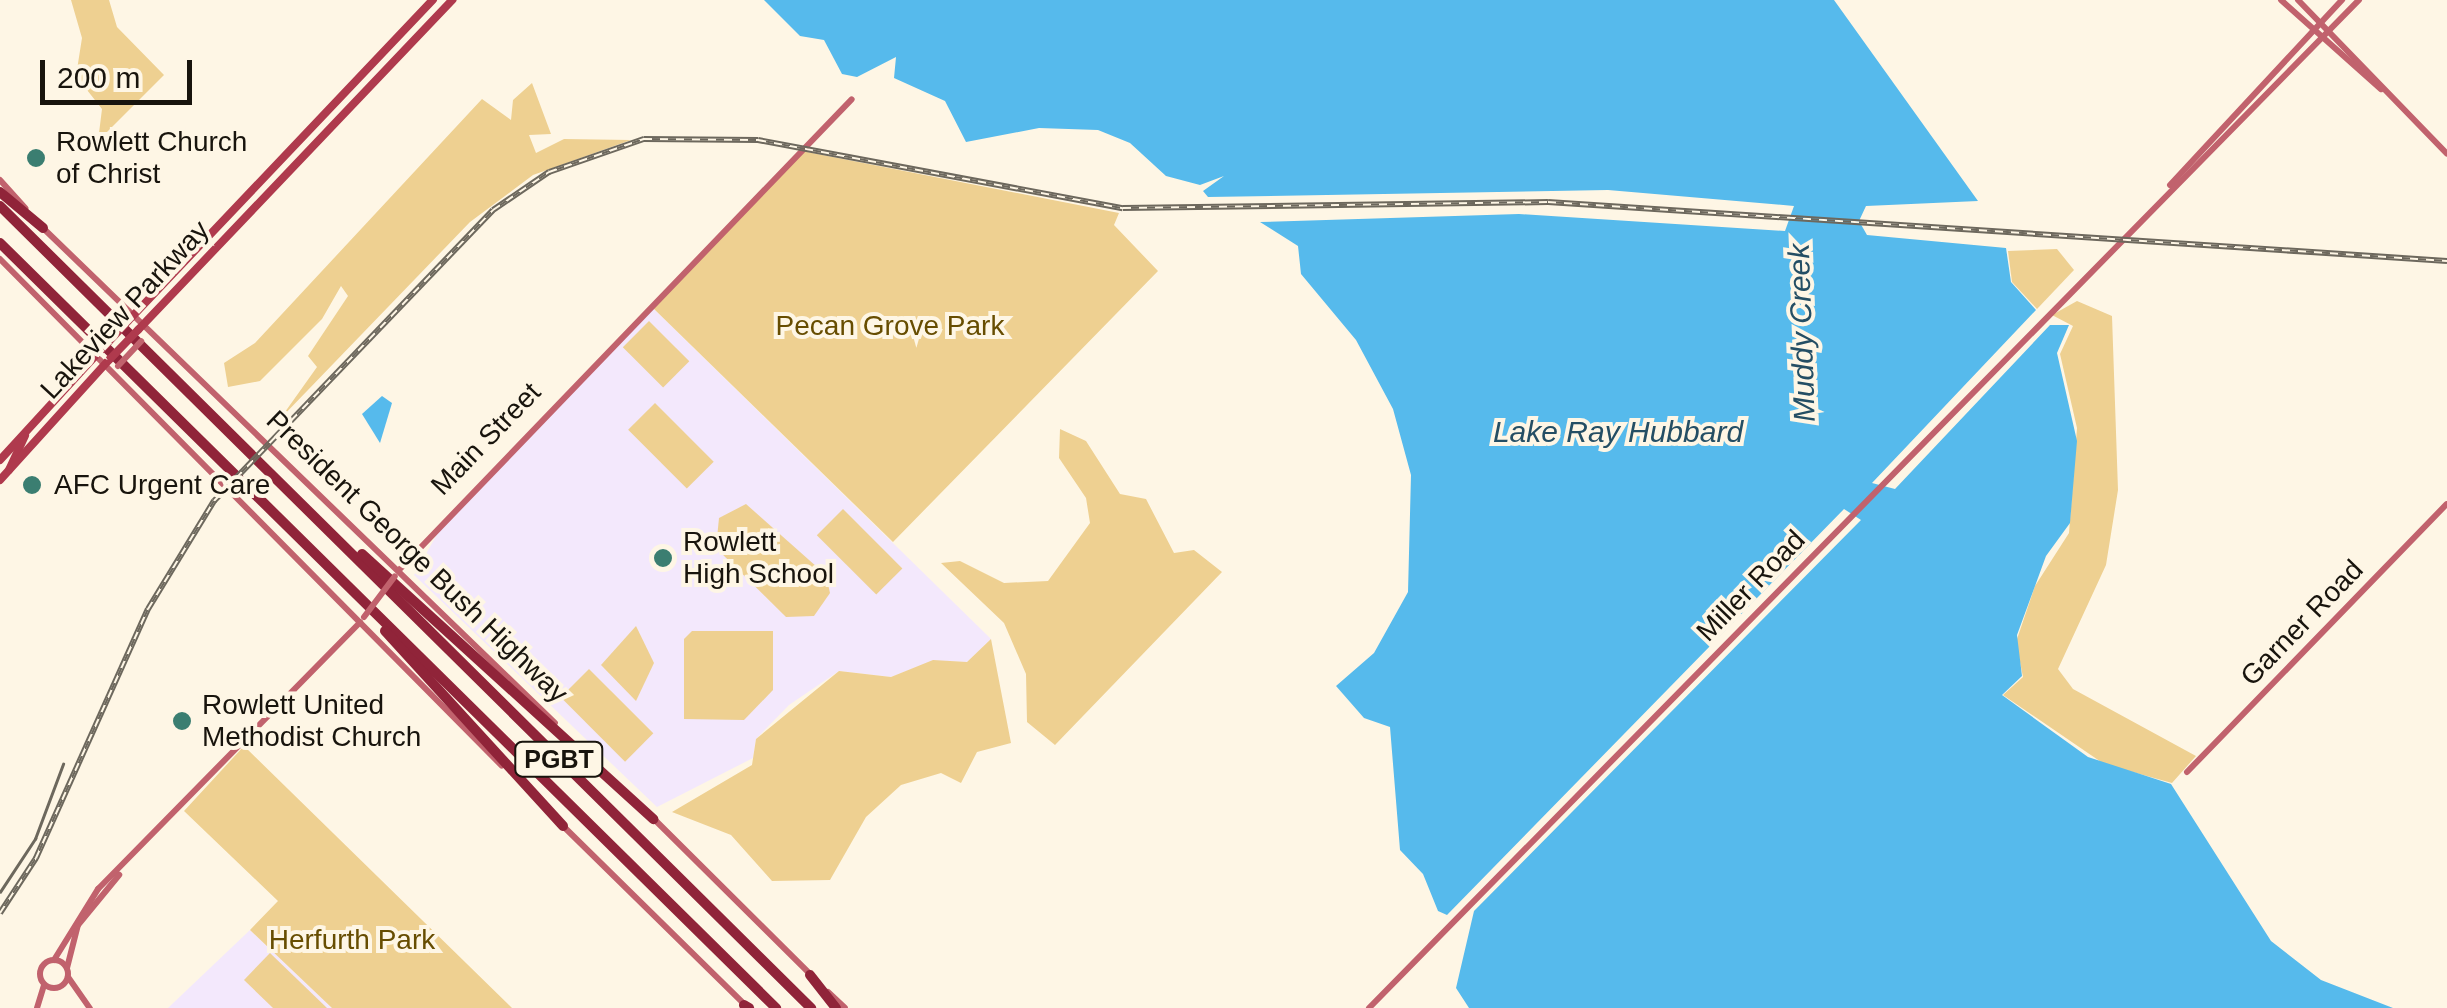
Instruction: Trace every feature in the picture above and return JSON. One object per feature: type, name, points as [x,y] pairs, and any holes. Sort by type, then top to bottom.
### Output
[{"type":"highway","points":[[0,192],[43,228]]},
{"type":"highway","name":"PGBT","points":[[0,206],[810,1008]]},
{"type":"highway","name":"PGBT","points":[[0,242],[365,617],[776,1008]]},
{"type":"highway","points":[[340,542],[653,819]]},
{"type":"highway","points":[[365,617],[563,826]]},
{"type":"highway","points":[[810,975],[836,1008]]},
{"type":"main road","name":"Lakeview Parkway","points":[[0,460],[127,317],[433,0]]},
{"type":"main road","name":"Lakeview Parkway","points":[[0,480],[226,234],[452,0]]},
{"type":"main road","points":[[2282,0],[2382,90]]},
{"type":"main road","points":[[2298,0],[2447,154]]},
{"type":"main road","name":"Miller Road","points":[[2163,194],[2342,0]]},
{"type":"main road","name":"Miller Road","points":[[1369,1008],[2163,194],[2359,0]]},
{"type":"main road","name":"Main Street","points":[[51,986],[41,970],[54,960],[82,908],[365,617],[397,573],[852,99]]},
{"type":"main road","name":"President George Bush Highway","points":[[0,180],[114,296],[127,317],[163,342],[845,1008]]},
{"type":"main road","points":[[217,225],[226,234]]},
{"type":"main road","points":[[0,258],[365,617],[563,826],[747,1007]]},
{"type":"main road","points":[[74,333],[96,341],[127,317],[114,296]]},
{"type":"main road","points":[[117,376],[118,366],[141,342],[163,342]]},
{"type":"main road","points":[[9,470],[25,434]]},
{"type":"main road","name":"Garner Road","points":[[2188,772],[2447,504]]},
{"type":"main road","name":"Main Street","points":[[38,1008],[51,986],[67,972],[82,918],[125,866]]},
{"type":"main road","points":[[54,960],[67,972],[90,1008]]},
{"type":"main road","points":[[51,986],[82,1000]]},
{"type":"shaded area","name":"Rowlett High School","points":[[652,307],[991,639],[967,662],[932,661],[891,677],[839,671],[789,705],[756,739],[753,758],[657,807],[414,575],[444,522]]},
{"type":"shaded area","points":[[250,930],[332,1008],[168,1008]]},
{"type":"green space","points":[[71,0],[109,0],[117,27],[164,75],[98,141],[102,109],[76,76],[82,38]]},
{"type":"green space","points":[[532,83],[551,134],[529,135],[536,153],[564,139],[631,140],[533,175],[470,222],[280,419],[317,367],[308,356],[348,296],[341,286],[322,319],[260,381],[228,387],[224,363],[255,343],[482,99],[511,120],[513,100]]},
{"type":"green space","name":"Pecan Grove Park","points":[[802,151],[1119,213],[1114,225],[1158,271],[893,542],[652,307]]},
{"type":"green space","points":[[2057,249],[2074,270],[2037,309],[2012,282],[2008,251]]},
{"type":"green space","points":[[2077,301],[2112,316],[2118,490],[2106,565],[2058,669],[2073,689],[2196,756],[2172,783],[2104,764],[2003,695],[2023,677],[2016,642],[2035,586],[2069,533],[2077,428],[2060,354],[2073,326],[2052,315]]},
{"type":"green space","points":[[649,321],[689,361],[663,387],[623,347]]},
{"type":"green space","points":[[655,403],[714,462],[687,489],[628,430]]},
{"type":"green space","points":[[1060,429],[1086,441],[1120,494],[1146,499],[1174,553],[1194,550],[1222,572],[1055,745],[1027,722],[1026,674],[1004,623],[941,563],[960,561],[1004,583],[1048,581],[1090,523],[1086,498],[1059,458]]},
{"type":"green space","points":[[746,504],[826,575],[830,593],[814,616],[786,617],[716,548],[719,518]]},
{"type":"green space","points":[[843,509],[902,568],[876,595],[817,535]]},
{"type":"green space","points":[[636,626],[654,663],[636,701],[601,665]]},
{"type":"green space","points":[[692,631],[773,631],[773,690],[744,720],[684,719],[684,639]]},
{"type":"green space","points":[[991,639],[1011,743],[977,752],[961,783],[941,773],[901,785],[866,817],[830,880],[772,881],[731,835],[672,812],[752,765],[756,739],[839,671],[891,677],[933,660],[967,662]]},
{"type":"green space","points":[[589,669],[653,733],[625,762],[561,697]]},
{"type":"green space","name":"Herfurth Park","points":[[244,746],[512,1008],[332,1008],[250,930],[278,901],[184,811]]},
{"type":"green space","points":[[270,953],[327,1008],[273,1008],[244,980]]},
{"type":"water","name":"Lake Ray Hubbard","points":[[764,0],[1834,0],[1978,201],[1866,206],[1859,221],[1867,235],[2006,248],[2011,282],[2036,310],[1872,483],[1895,489],[2050,325],[2069,325],[2057,353],[2077,441],[2070,523],[2046,556],[2017,635],[2022,676],[2002,695],[2088,757],[2171,784],[2271,941],[2321,980],[2393,1008],[1469,1008],[1456,988],[1474,911],[1861,520],[1844,509],[1447,915],[1438,911],[1423,874],[1400,850],[1390,727],[1364,718],[1336,686],[1374,653],[1408,592],[1411,475],[1393,409],[1356,340],[1301,274],[1298,246],[1260,222],[1519,214],[1785,231],[1794,206],[1608,190],[1208,197],[1203,191],[1224,176],[1200,185],[1166,176],[1130,143],[1098,130],[1039,128],[966,142],[945,101],[894,78],[896,57],[857,77],[842,74],[824,40],[800,36]]},
{"type":"water","points":[[382,396],[392,403],[380,443],[362,414]]},
{"type":"tram line","points":[[0,892],[35,839],[63,764]]},
{"type":"railway","points":[[0,913],[36,858],[148,609],[214,501],[493,210],[549,172],[644,139],[758,140],[1123,208],[1548,202],[2447,261]]},
{"type":"place","name":"Rowlett Church of Christ","points":[[36,158]]},
{"type":"place","name":"AFC Urgent Care","points":[[32,485]]},
{"type":"place","name":"Rowlett High School","points":[[663,558]]},
{"type":"place","name":"Rowlett United Methodist Church","points":[[182,721]]},
{"type":"water label","name":"Muddy Creek","points":[[1802,333]]}]
